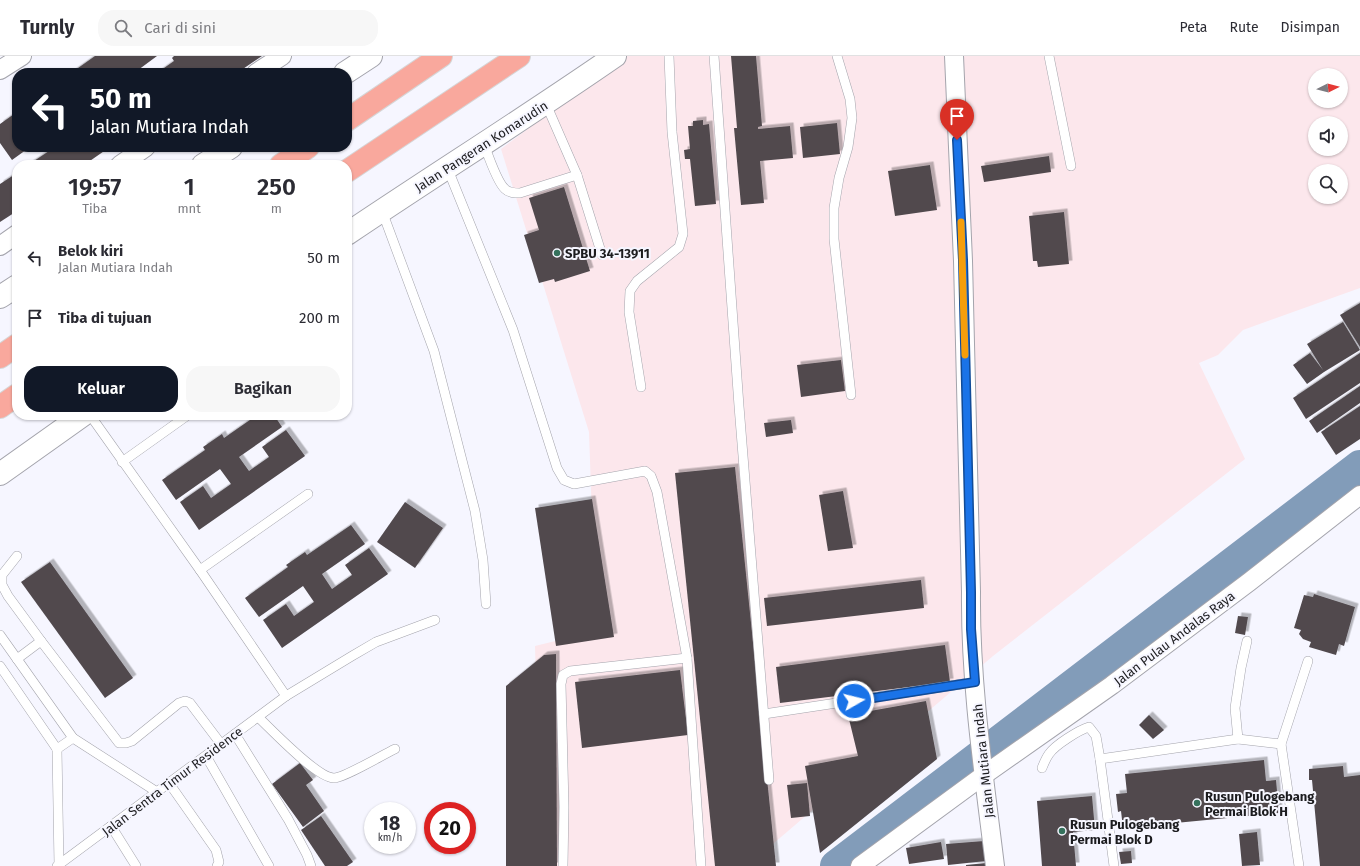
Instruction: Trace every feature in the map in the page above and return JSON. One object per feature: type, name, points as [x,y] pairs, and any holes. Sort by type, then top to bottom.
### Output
[{"type":"highway","points":[[352,117],[441,56]]},
{"type":"highway","points":[[352,168],[519,56]]},
{"type":"highway","points":[[288,160],[300,152]]},
{"type":"highway","points":[[0,357],[12,349]]},
{"type":"highway","points":[[0,406],[12,398]]},
{"type":"street","points":[[0,70],[22,56]]},
{"type":"street","points":[[264,68],[282,56]]},
{"type":"street","points":[[352,68],[371,56]]},
{"type":"street","name":"Jalan Pangeran Komarudin","points":[[352,231],[546,104],[615,56]]},
{"type":"street","name":"Jalan Mutiara Indah","points":[[954,56],[963,260],[971,629],[975,682],[995,866]]},
{"type":"street","points":[[127,160],[139,152]]},
{"type":"street","points":[[211,160],[223,152]]},
{"type":"street","points":[[0,246],[12,238]]},
{"type":"street","points":[[0,297],[12,289]]},
{"type":"street","points":[[0,474],[76,420]]},
{"type":"street","name":"Jalan Pulau Andalas Raya","points":[[860,866],[984,770],[1112,685],[1249,582],[1360,495]]},
{"type":"lane","points":[[641,387],[629,312],[630,291],[637,281],[679,247],[683,234],[672,132],[669,56]]},
{"type":"lane","points":[[714,56],[739,406],[770,780]]},
{"type":"lane","points":[[837,56],[850,99],[852,118],[848,147],[839,178],[834,208],[834,239],[851,395]]},
{"type":"lane","points":[[1049,56],[1071,166]]},
{"type":"lane","points":[[546,104],[577,174],[602,255]]},
{"type":"lane","points":[[484,144],[496,174],[505,189],[512,193],[520,193],[577,174]]},
{"type":"lane","points":[[446,168],[513,330],[557,468],[564,480],[574,484],[645,471],[651,476],[656,492],[687,658],[701,866]]},
{"type":"lane","points":[[382,211],[434,351],[475,511],[483,560],[486,604]]},
{"type":"lane","points":[[93,420],[200,570],[286,696]]},
{"type":"lane","points":[[122,462],[181,420]]},
{"type":"lane","points":[[200,570],[308,494]]},
{"type":"lane","points":[[17,556],[2,576],[2,585],[8,596],[41,641],[119,743],[132,741],[180,703],[185,701],[190,703],[221,744]]},
{"type":"lane","name":"Jalan Sentra Timur Residence","points":[[58,865],[286,696],[376,642],[435,620]]},
{"type":"lane","points":[[0,635],[73,738],[157,792]]},
{"type":"lane","points":[[17,659],[41,641]]},
{"type":"lane","points":[[1238,738],[1235,708],[1247,641]]},
{"type":"lane","points":[[563,866],[564,807],[561,684],[563,675],[570,671],[687,658]]},
{"type":"lane","points":[[1298,866],[1281,744],[1308,660]]},
{"type":"lane","points":[[0,666],[57,749],[73,738]]},
{"type":"lane","points":[[764,714],[975,682]]},
{"type":"lane","points":[[258,717],[319,772],[334,778],[345,774],[395,748]]},
{"type":"lane","points":[[1042,768],[1048,754],[1081,729],[1088,727],[1096,736],[1114,866]]},
{"type":"lane","points":[[235,734],[288,819],[307,855],[311,866]]},
{"type":"lane","points":[[1100,759],[1238,738],[1281,744]]},
{"type":"lane","name":"Jalan Sentra Timur Residence","points":[[57,749],[58,865]]},
{"type":"lane","points":[[206,756],[269,866]]},
{"type":"lane","points":[[169,783],[216,850],[219,862],[217,866]]},
{"type":"lane","points":[[111,826],[136,866]]},
{"type":"shaded area","points":[[625,56],[1360,56],[1360,288],[1243,330],[1218,355],[1199,363],[1245,459],[993,656],[747,866],[541,866],[535,646],[596,631],[589,432],[501,149]]},
{"type":"building","points":[[95,56],[157,56],[141,68],[78,68]]},
{"type":"building","points":[[174,56],[262,56],[244,68],[164,68],[174,61],[172,58]]},
{"type":"building","points":[[731,56],[756,56],[762,126],[758,127],[758,129],[790,126],[793,158],[760,161],[764,203],[741,205],[734,128],[737,128]]},
{"type":"building","points":[[12,116],[12,152],[23,152],[12,160],[0,143],[0,124]]},
{"type":"building","points":[[703,120],[703,125],[709,124],[716,204],[695,206],[690,159],[685,159],[684,150],[690,149],[688,126],[693,126],[693,121]]},
{"type":"building","points":[[837,123],[840,154],[803,158],[800,127]]},
{"type":"building","points":[[48,152],[103,152],[91,160],[36,160]]},
{"type":"building","points":[[1049,156],[1051,172],[984,182],[981,166]]},
{"type":"building","points":[[930,165],[937,210],[895,216],[888,171]]},
{"type":"building","points":[[12,176],[12,214],[0,222],[0,184]]},
{"type":"building","name":"SPBU 34-13911","points":[[564,187],[590,271],[555,282],[554,279],[539,283],[524,235],[539,230],[529,198]]},
{"type":"building","points":[[1064,212],[1069,264],[1038,267],[1037,261],[1033,261],[1029,216]]},
{"type":"building","points":[[1360,303],[1360,347],[1340,315]]},
{"type":"building","points":[[1343,322],[1360,350],[1307,384],[1293,365],[1310,353],[1323,370],[1307,344]]},
{"type":"building","points":[[1360,353],[1360,383],[1306,419],[1293,398]]},
{"type":"building","points":[[841,360],[845,391],[801,397],[797,365]]},
{"type":"building","points":[[1360,386],[1360,403],[1317,433],[1309,421]]},
{"type":"building","points":[[1360,406],[1360,439],[1336,455],[1321,432]]},
{"type":"building","points":[[250,420],[277,420],[282,427],[239,457],[249,471],[269,457],[262,447],[286,430],[305,456],[199,530],[180,502],[203,486],[211,498],[231,484],[220,469],[176,500],[162,480],[205,450],[203,447],[222,434],[224,438]]},
{"type":"building","points":[[791,420],[793,433],[766,437],[764,423]]},
{"type":"building","points":[[735,467],[776,866],[715,866],[675,473]]},
{"type":"building","points":[[843,491],[853,548],[828,551],[819,495]]},
{"type":"building","points":[[592,499],[614,637],[556,646],[535,508]]},
{"type":"building","points":[[405,502],[443,528],[415,568],[377,542]]},
{"type":"building","points":[[351,525],[365,544],[322,574],[332,589],[352,575],[345,565],[369,548],[388,574],[282,648],[263,620],[286,604],[294,616],[314,602],[303,586],[259,617],[245,598],[288,567],[286,565],[305,552],[307,555]]},
{"type":"building","points":[[50,562],[133,678],[105,698],[21,582]]},
{"type":"building","points":[[921,580],[924,608],[767,626],[764,598]]},
{"type":"building","points":[[1314,594],[1355,607],[1344,646],[1339,644],[1336,655],[1309,647],[1311,642],[1303,639],[1299,634],[1301,630],[1294,628],[1304,595],[1313,597]]},
{"type":"building","points":[[1238,616],[1248,617],[1245,635],[1235,633]]},
{"type":"building","points":[[945,645],[950,682],[780,703],[776,667]]},
{"type":"building","points":[[556,654],[557,866],[506,866],[506,686],[544,655]]},
{"type":"building","points":[[680,670],[688,735],[582,748],[575,682]]},
{"type":"building","points":[[926,701],[937,759],[820,853],[805,766],[858,756],[848,715]]},
{"type":"building","points":[[1149,715],[1164,730],[1153,739],[1139,725]]},
{"type":"building","name":"Rusun Pulogebang Permai Blok H","points":[[1264,760],[1266,781],[1276,780],[1279,813],[1123,828],[1121,811],[1118,812],[1116,794],[1127,793],[1125,774]]},
{"type":"building","points":[[300,763],[313,780],[306,785],[324,811],[303,827],[272,784]]},
{"type":"building","points":[[1343,766],[1344,777],[1360,775],[1360,866],[1320,866],[1312,780],[1309,780],[1309,769]]},
{"type":"building","points":[[807,783],[810,816],[791,818],[787,785]]},
{"type":"building","name":"Rusun Pulogebang Permai Blok D","points":[[1092,796],[1095,830],[1073,832],[1076,866],[1042,866],[1037,801]]},
{"type":"building","points":[[321,816],[353,862],[347,866],[325,866],[301,830]]},
{"type":"building","points":[[1257,832],[1260,865],[1242,866],[1239,834]]},
{"type":"building","points":[[984,841],[986,861],[948,865],[946,844]]},
{"type":"building","points":[[941,842],[944,859],[909,864],[906,848]]},
{"type":"building","points":[[1131,851],[1132,863],[1121,864],[1119,852]]},
{"type":"building","points":[[986,863],[986,866],[966,866],[966,865]]},
{"type":"waterway","points":[[836,866],[1360,466]]},
{"type":"slow traffic","points":[[961,222],[965,355]]},
{"type":"place","name":"SPBU 34-13911","points":[[557,253]]},
{"type":"place","name":"Rusun Pulogebang Permai Blok H","points":[[1197,803]]},
{"type":"place","name":"Rusun Pulogebang Permai Blok D","points":[[1062,831]]},
{"type":"route","points":[[854,701],[958,686],[975,682],[971,629],[963,260],[957,140]]}]
